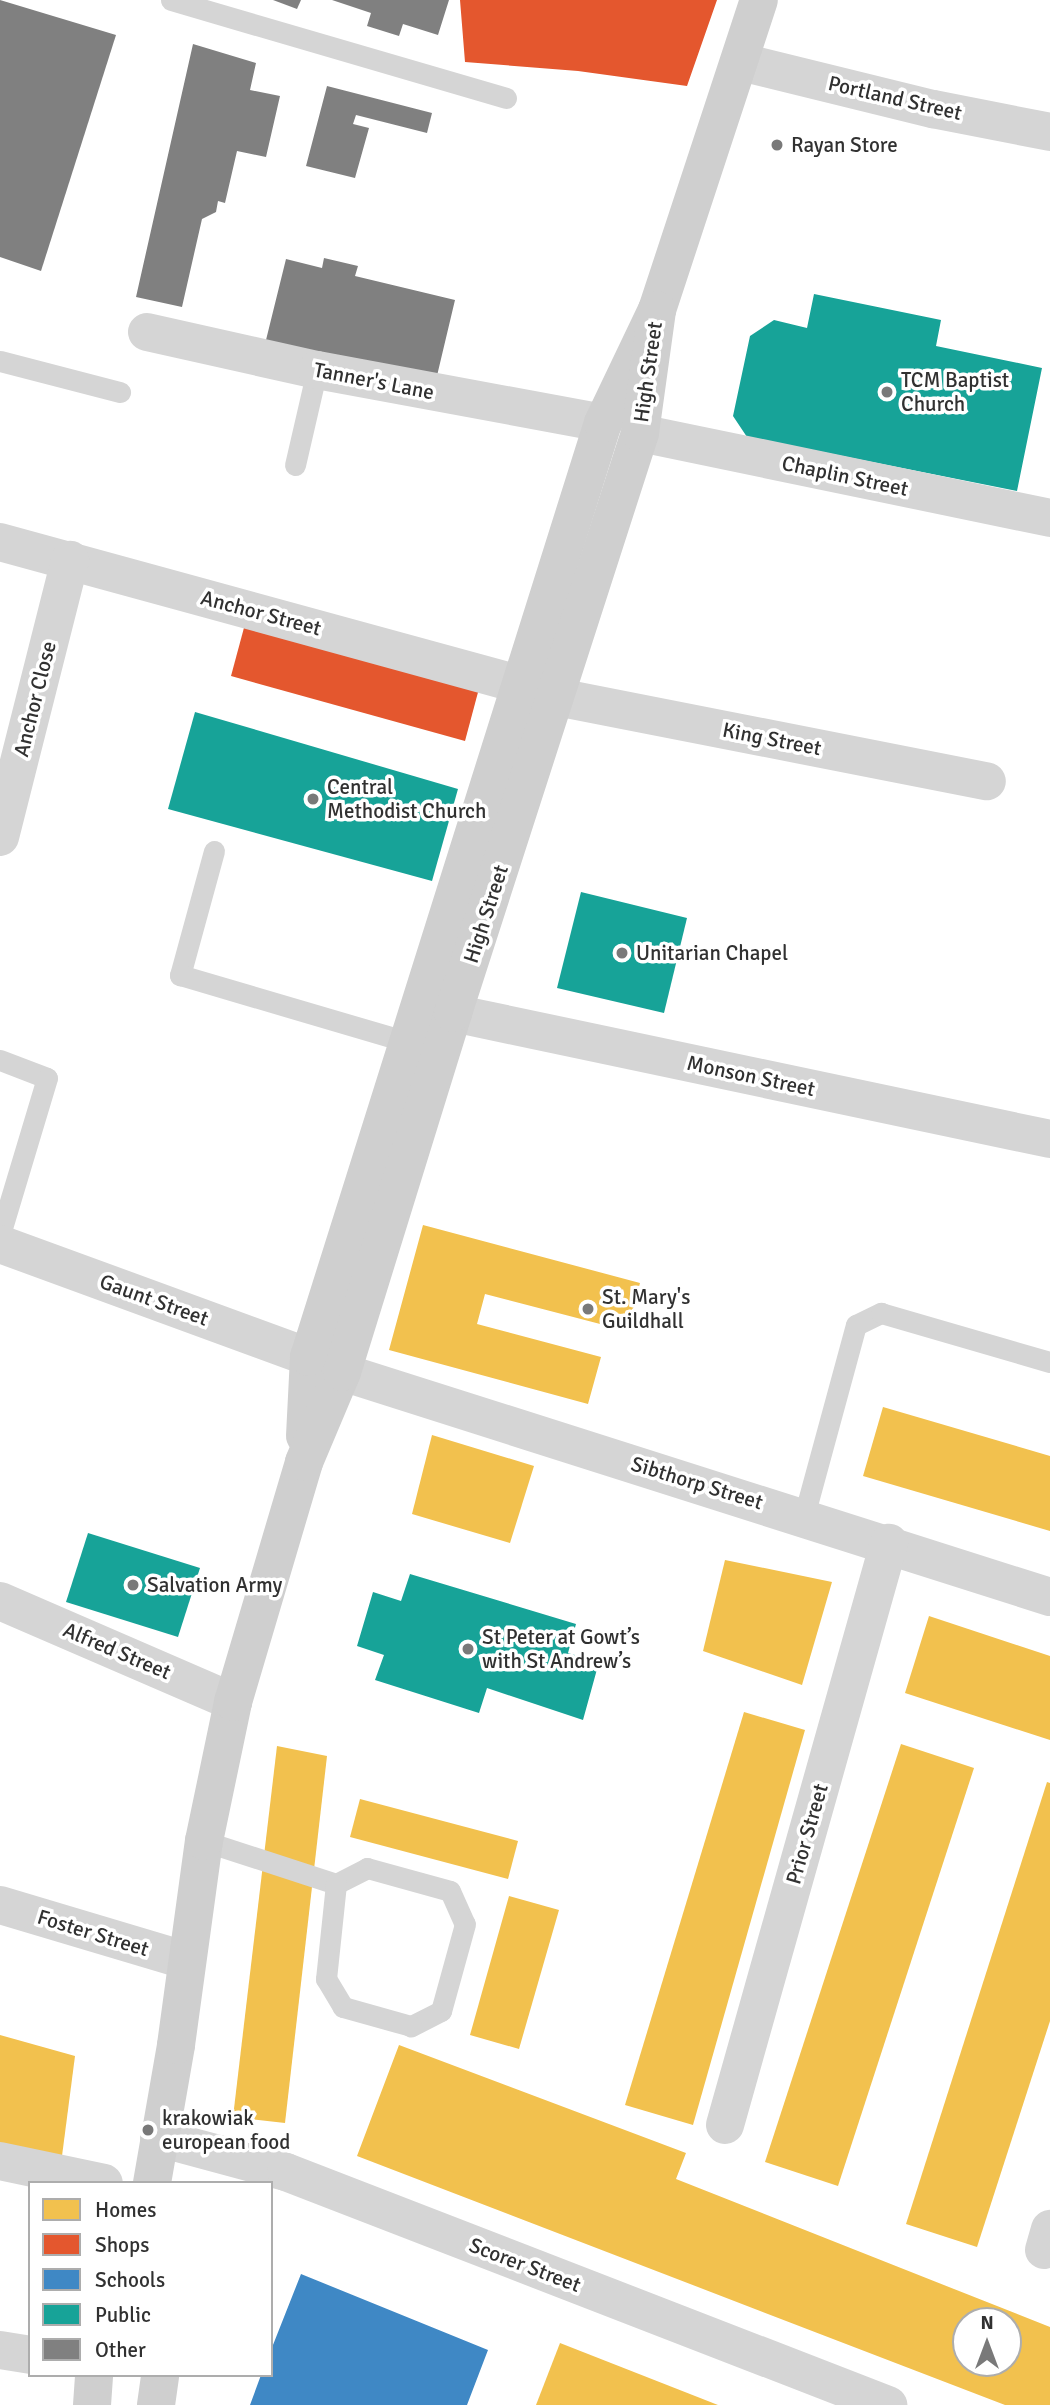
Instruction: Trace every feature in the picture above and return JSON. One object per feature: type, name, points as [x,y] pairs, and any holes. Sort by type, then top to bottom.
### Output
[{"type":"street","points":[[657,310],[741,62],[759,0]]},
{"type":"street","name":"Portland Street","points":[[741,62],[933,108],[1050,132]]},
{"type":"street","name":"High Street","points":[[325,1364],[453,1013],[540,691],[603,423],[657,310]]},
{"type":"street","name":"High Street","points":[[152,2181],[176,2045],[185,1961],[204,1841],[233,1702],[304,1462],[325,1364],[407,1042],[640,433],[657,310]]},
{"type":"street","name":"Tanner's Lane","points":[[147,332],[317,370],[603,423]]},
{"type":"street","name":"Chaplin Street","points":[[640,433],[1050,518]]},
{"type":"street","name":"Anchor Street","points":[[0,542],[540,691]]},
{"type":"street","name":"Anchor Close","points":[[0,837],[71,560]]},
{"type":"street","name":"King Street","points":[[540,691],[987,781]]},
{"type":"street","name":"Monson Street","points":[[453,1013],[1050,1139]]},
{"type":"street","name":"Gaunt Street","points":[[0,1244],[325,1364]]},
{"type":"street","name":"Sibthorp Street","points":[[325,1364],[889,1543],[1050,1597]]},
{"type":"street","name":"Prior Street","points":[[725,2125],[889,1543]]},
{"type":"street","name":"Alfred Street","points":[[0,1601],[233,1702]]},
{"type":"street","name":"Foster Street","points":[[0,1905],[185,1961]]},
{"type":"street","name":"Scorer Street","points":[[159,2138],[286,2172],[888,2405]]},
{"type":"street","points":[[0,2161],[95,2181]]},
{"type":"street","points":[[0,2350],[28,2355]]},
{"type":"street","points":[[92,2405],[94,2377]]},
{"type":"street","points":[[156,2405],[160,2377]]},
{"type":"lane","points":[[171,0],[506,98]]},
{"type":"lane","points":[[0,361],[120,392]]},
{"type":"lane","points":[[295,465],[317,370]]},
{"type":"lane","points":[[214,851],[180,975],[407,1042]]},
{"type":"lane","points":[[0,1060],[47,1078],[0,1235]]},
{"type":"lane","points":[[804,1516],[856,1325],[881,1312],[1050,1362]]},
{"type":"lane","points":[[204,1841],[336,1884],[367,1868],[450,1891],[465,1924],[441,2011],[411,2025],[343,2007],[326,1979],[336,1884]]},
{"type":"building: Homes","name":"St. Mary's Guildhall","points":[[423,1225],[640,1283],[627,1331],[485,1294],[477,1324],[601,1357],[588,1404],[389,1350]]},
{"type":"building: Homes","points":[[883,1407],[1050,1456],[1050,1531],[863,1476]]},
{"type":"building: Homes","points":[[432,1435],[534,1466],[510,1543],[412,1514]]},
{"type":"building: Homes","points":[[725,1560],[832,1582],[802,1685],[703,1651]]},
{"type":"building: Homes","points":[[929,1616],[1050,1656],[1050,1740],[905,1693]]},
{"type":"building: Homes","points":[[744,1712],[805,1730],[693,2125],[625,2105]]},
{"type":"building: Homes","points":[[901,1744],[974,1768],[838,2186],[765,2162]]},
{"type":"building: Homes","points":[[277,1746],[327,1756],[285,2123],[233,2117]]},
{"type":"building: Homes","points":[[1047,1782],[1050,1783],[1050,2021],[977,2247],[906,2224]]},
{"type":"building: Homes","points":[[360,1799],[518,1841],[508,1879],[350,1837]]},
{"type":"building: Homes","points":[[509,1896],[559,1910],[519,2049],[470,2035]]},
{"type":"building: Homes","points":[[0,2035],[75,2056],[62,2156],[0,2143]]},
{"type":"building: Homes","points":[[399,2045],[686,2153],[676,2179],[999,2307],[952,2307],[952,2377],[1022,2377],[1022,2316],[1050,2327],[1050,2405],[1005,2405],[357,2156]]},
{"type":"building: Homes","points":[[560,2343],[718,2405],[536,2405]]},
{"type":"building: Shops","points":[[460,0],[717,0],[687,86],[578,71],[465,62]]},
{"type":"building: Shops","points":[[245,624],[481,681],[465,741],[231,676]]},
{"type":"building: Schools","points":[[301,2274],[488,2350],[467,2405],[250,2405],[260,2377],[273,2377],[273,2345]]},
{"type":"building: Public","name":"TCM Baptist Church","points":[[814,294],[941,320],[936,346],[1042,368],[1017,491],[747,437],[733,416],[750,336],[774,320],[807,328]]},
{"type":"building: Public","name":"Central Methodist Church","points":[[195,712],[458,789],[432,881],[168,809]]},
{"type":"building: Public","name":"Unitarian Chapel","points":[[581,892],[687,918],[664,1013],[557,988]]},
{"type":"building: Public","name":"Salvation Army","points":[[88,1533],[200,1568],[178,1637],[66,1602]]},
{"type":"building: Public","name":"St Peter at Gowt’s with St Andrew’s","points":[[410,1574],[576,1624],[568,1653],[599,1662],[583,1720],[487,1688],[479,1713],[375,1680],[384,1655],[357,1646],[373,1592],[401,1601]]},
{"type":"building: Other","points":[[0,0],[116,35],[41,271],[0,257]]},
{"type":"building: Other","points":[[273,0],[301,0],[297,9]]},
{"type":"building: Other","points":[[332,0],[449,0],[438,35],[403,24],[399,36],[367,26],[371,13]]},
{"type":"building: Other","points":[[193,44],[256,63],[250,90],[280,96],[266,157],[237,151],[225,203],[218,201],[216,212],[202,219],[182,307],[136,297]]},
{"type":"building: Other","points":[[327,86],[432,113],[427,133],[356,115],[353,124],[369,128],[355,178],[306,166]]},
{"type":"building: Other","points":[[324,258],[358,266],[355,276],[455,300],[436,380],[266,340],[286,259],[322,268]]},
{"type":"place","name":"Rayan Store","points":[[777,145]]},
{"type":"place","name":"TCM Baptist Church","points":[[887,392]]},
{"type":"place","name":"Central Methodist Church","points":[[313,799]]},
{"type":"place","name":"Unitarian Chapel","points":[[622,953]]},
{"type":"place","name":"St. Mary's Guildhall","points":[[588,1309]]},
{"type":"place","name":"Salvation Army","points":[[133,1585]]},
{"type":"place","name":"St Peter at Gowt’s with St Andrew’s","points":[[468,1649]]},
{"type":"place","name":"krakowiak european food","points":[[148,2130]]}]
